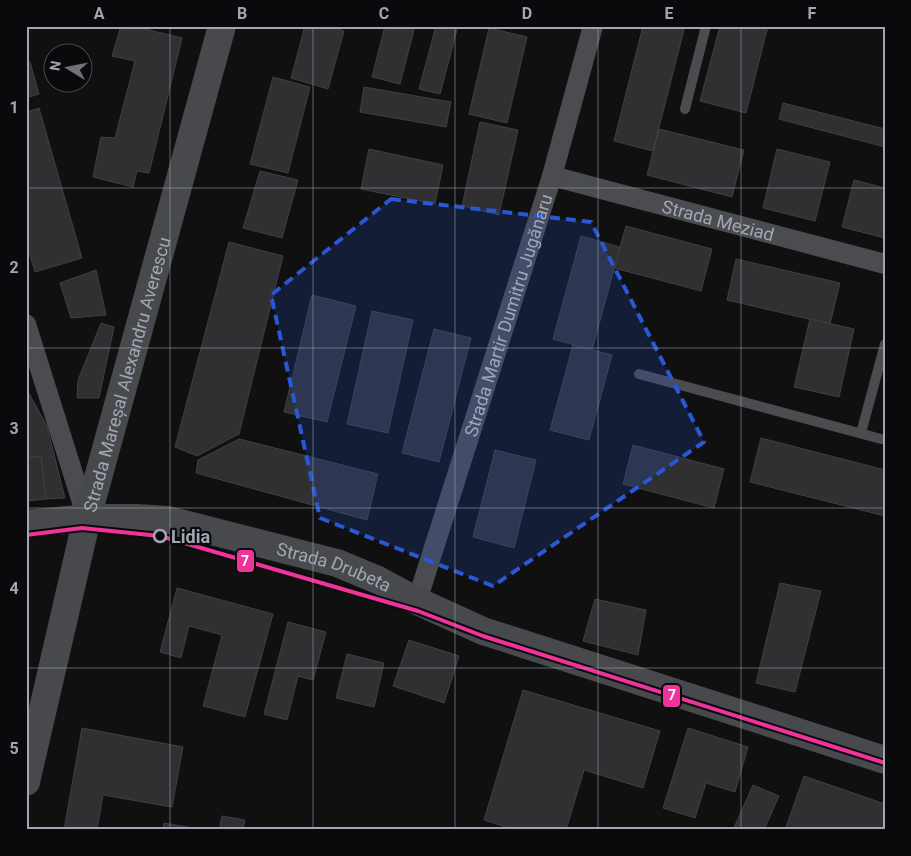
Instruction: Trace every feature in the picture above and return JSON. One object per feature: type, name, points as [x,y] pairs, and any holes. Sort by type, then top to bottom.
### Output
[{"type":"street","name":"Strada Mareșal Alexandru Averescu","points":[[26,782],[87,518],[222,26]]},
{"type":"street","name":"Strada Martir Dumitru Jugănaru","points":[[417,601],[552,176],[593,26]]},
{"type":"street","name":"Strada Meziad","points":[[552,176],[885,264]]},
{"type":"street","points":[[26,324],[87,518]]},
{"type":"street","name":"Strada Drubeta","points":[[26,524],[87,518],[168,520],[337,563],[378,580],[417,601],[483,631],[885,760]]},
{"type":"lane","points":[[685,109],[706,26]]},
{"type":"lane","points":[[861,433],[885,344]]},
{"type":"lane","points":[[639,374],[885,440]]},
{"type":"highlighted area","points":[[391,199],[591,222],[704,442],[493,586],[320,518],[271,295]]},
{"type":"building","points":[[121,26],[133,26],[182,38],[149,173],[137,171],[133,187],[93,177],[101,137],[115,138],[135,61],[112,56]]},
{"type":"building","points":[[305,26],[328,26],[344,31],[328,89],[291,78]]},
{"type":"building","points":[[385,26],[415,26],[400,84],[372,77]]},
{"type":"building","points":[[436,26],[458,26],[440,94],[419,89]]},
{"type":"building","points":[[643,26],[685,26],[653,151],[614,141]]},
{"type":"building","points":[[720,26],[768,26],[746,113],[700,101]]},
{"type":"building","points":[[489,28],[527,37],[507,123],[469,114]]},
{"type":"building","points":[[26,62],[30,62],[39,94],[26,98]]},
{"type":"building","points":[[273,77],[310,87],[288,173],[250,164]]},
{"type":"building","points":[[364,87],[451,102],[446,127],[360,112]]},
{"type":"building","points":[[783,103],[885,129],[885,147],[779,119]]},
{"type":"building","points":[[39,108],[82,258],[35,272],[26,242],[26,112]]},
{"type":"building","points":[[480,122],[518,130],[499,215],[462,206]]},
{"type":"building","points":[[659,129],[744,150],[732,197],[647,175]]},
{"type":"building","points":[[369,149],[443,165],[435,204],[361,189]]},
{"type":"building","points":[[777,149],[830,162],[815,221],[763,208]]},
{"type":"building","points":[[260,171],[298,180],[282,238],[243,228]]},
{"type":"building","points":[[854,180],[885,188],[885,238],[842,227]]},
{"type":"building","points":[[626,226],[712,249],[701,291],[614,268]]},
{"type":"building","points":[[581,236],[620,247],[592,350],[553,339]]},
{"type":"building","points":[[229,242],[283,256],[239,434],[197,456],[175,447]]},
{"type":"building","points":[[736,259],[840,283],[830,324],[727,300]]},
{"type":"building","points":[[96,270],[106,315],[71,318],[60,283]]},
{"type":"building","points":[[312,295],[356,306],[327,422],[284,412]]},
{"type":"building","points":[[372,311],[413,320],[388,433],[347,424]]},
{"type":"building","points":[[810,319],[854,329],[839,397],[794,387]]},
{"type":"building","points":[[101,323],[114,327],[99,398],[77,398],[78,380]]},
{"type":"building","points":[[434,329],[471,338],[439,462],[402,453]]},
{"type":"building","points":[[573,345],[612,355],[589,440],[550,430]]},
{"type":"building","points":[[26,388],[47,426],[65,498],[46,499],[41,456],[26,458]]},
{"type":"building","points":[[761,438],[885,470],[885,516],[750,482]]},
{"type":"building","points":[[239,439],[378,474],[367,520],[196,473],[198,460]]},
{"type":"building","points":[[633,445],[724,469],[714,508],[623,484]]},
{"type":"building","points":[[495,450],[536,460],[514,548],[473,537]]},
{"type":"building","points":[[41,456],[46,499],[26,501],[26,458]]},
{"type":"building","points":[[780,583],[821,591],[795,692],[756,683]]},
{"type":"building","points":[[177,588],[273,614],[245,717],[203,706],[222,635],[189,626],[181,658],[160,652]]},
{"type":"building","points":[[595,599],[646,610],[638,655],[583,641]]},
{"type":"building","points":[[288,622],[326,632],[313,680],[298,676],[287,720],[264,714]]},
{"type":"building","points":[[409,640],[459,656],[444,703],[393,686]]},
{"type":"building","points":[[347,654],[384,663],[374,707],[336,698]]},
{"type":"building","points":[[523,690],[660,731],[643,788],[584,770],[566,830],[515,830],[484,820]]},
{"type":"building","points":[[82,728],[183,747],[172,807],[103,795],[97,830],[64,830]]},
{"type":"building","points":[[688,728],[748,747],[735,792],[706,783],[695,818],[663,808]]},
{"type":"building","points":[[804,776],[885,804],[885,830],[785,830]]},
{"type":"building","points":[[753,785],[779,796],[764,830],[733,830]]},
{"type":"building","points":[[222,816],[245,820],[243,830],[219,830]]},
{"type":"building","points":[[164,823],[204,830],[163,830]]},
{"type":"transit line","name":"7","points":[[26,535],[82,528],[160,536],[418,611],[483,636],[885,763]]},
{"type":"place","name":"Lidia","points":[[160,536]]}]
